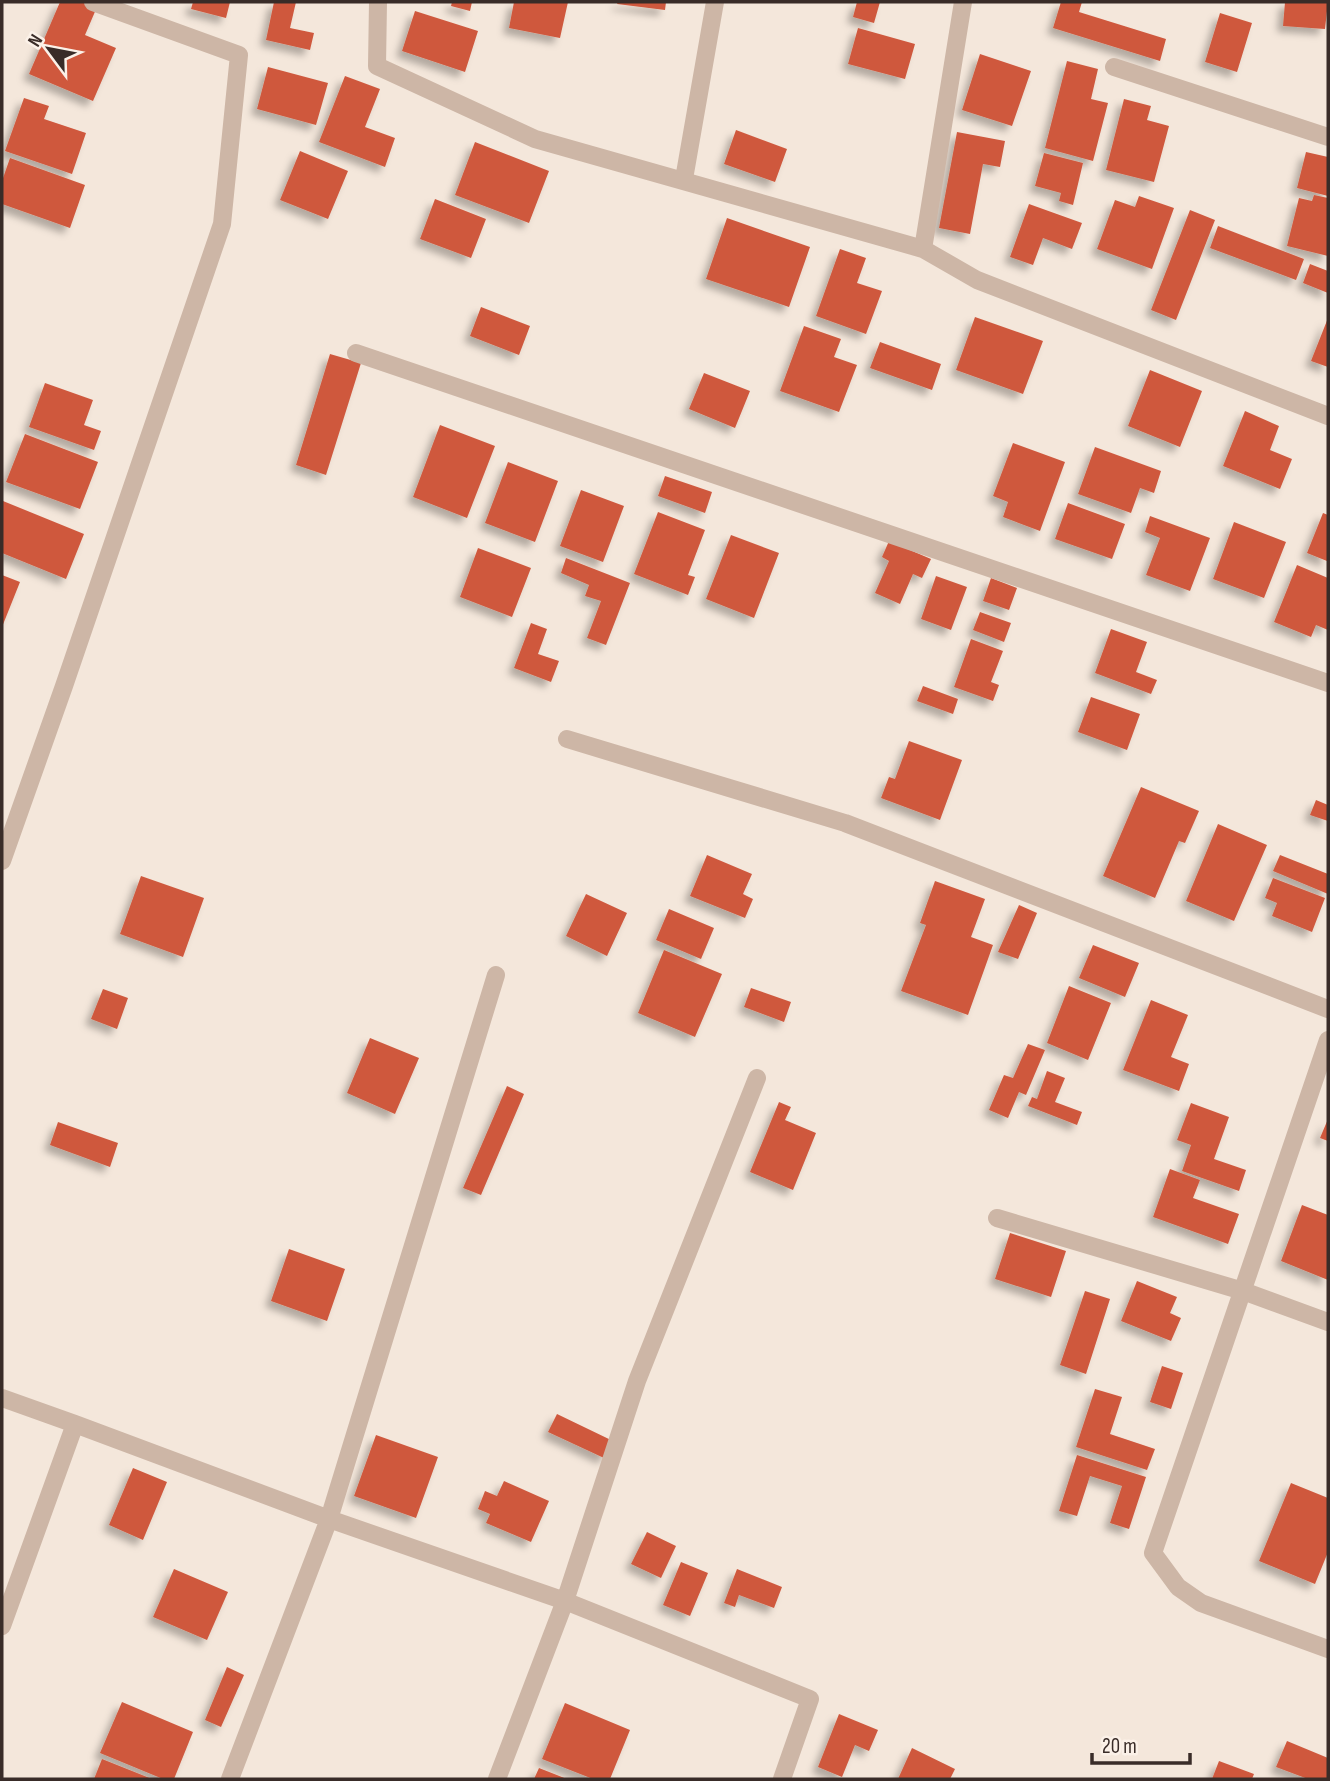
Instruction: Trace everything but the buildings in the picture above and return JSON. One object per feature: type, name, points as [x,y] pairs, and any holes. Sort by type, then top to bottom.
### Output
[{"type":"street","points":[[2,861],[222,224],[239,55],[93,2]]},
{"type":"street","points":[[377,2],[377,66],[535,139],[684,179],[923,249],[977,280],[1328,415]]},
{"type":"street","points":[[684,179],[715,2]]},
{"type":"street","points":[[923,249],[963,2]]},
{"type":"street","points":[[1114,67],[1328,137]]},
{"type":"street","points":[[356,353],[1328,683]]},
{"type":"street","points":[[567,739],[845,823],[1328,1009]]},
{"type":"street","points":[[230,1779],[329,1519],[496,975]]},
{"type":"street","points":[[1328,1040],[1153,1553],[1178,1587],[1201,1604],[1328,1649]]},
{"type":"street","points":[[497,1779],[565,1601],[636,1381],[757,1078]]},
{"type":"street","points":[[997,1218],[1243,1291],[1328,1321]]},
{"type":"street","points":[[2,1398],[329,1519],[565,1601],[810,1699],[782,1779]]},
{"type":"street","points":[[2,1626],[75,1423]]}]
